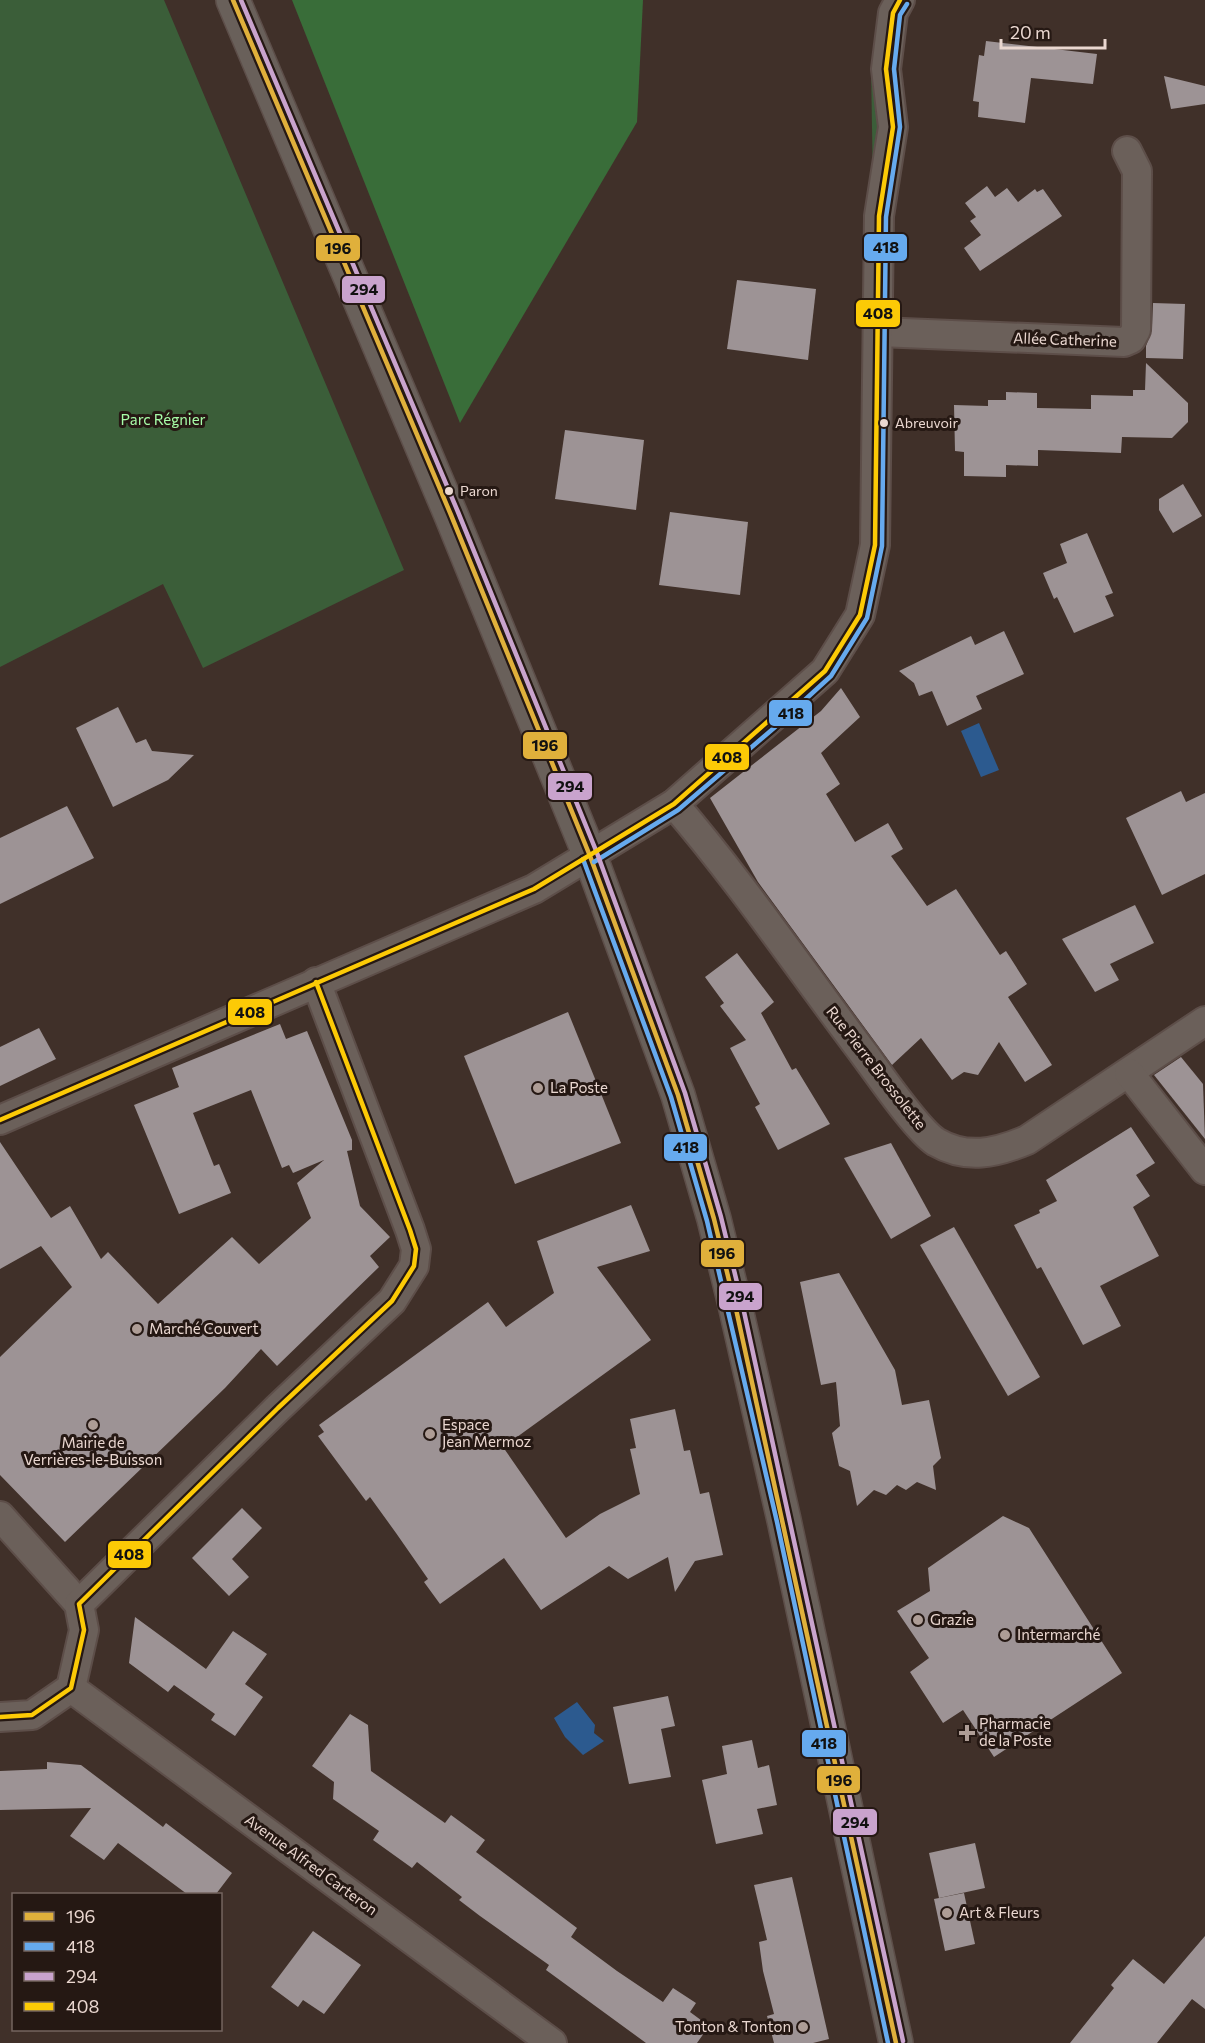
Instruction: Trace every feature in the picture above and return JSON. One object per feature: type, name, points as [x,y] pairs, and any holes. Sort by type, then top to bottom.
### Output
[{"type":"street","points":[[232,0],[451,515],[590,856],[678,1095],[714,1219],[784,1520],[896,2043]]},
{"type":"street","points":[[0,1120],[534,889],[674,804],[825,671],[860,615],[875,545],[879,216],[893,127],[886,69],[893,13],[900,0]]},
{"type":"street","name":"Allée Catherine","points":[[879,332],[1124,342],[1131,339],[1136,330],[1137,171],[1127,151]]},
{"type":"street","name":"Rue Pierre Brossolette","points":[[674,804],[890,1089],[934,1141],[952,1149],[973,1153],[997,1152],[1027,1140],[1205,1021]]},
{"type":"street","points":[[79,1604],[284,1403],[392,1301],[414,1266],[416,1249],[316,982]]},
{"type":"street","points":[[1129,1073],[1205,1170]]},
{"type":"street","points":[[0,1516],[79,1604],[84,1630],[71,1688],[32,1715],[0,1718]]},
{"type":"street","name":"Avenue Alfred Carteron","points":[[71,1688],[552,2043]]},
{"type":"green space","name":"Parc Régnier","points":[[0,0],[164,0],[404,570],[203,668],[163,584],[0,667]]},
{"type":"green space","points":[[292,0],[643,0],[637,122],[460,423]]},
{"type":"green space","points":[[871,65],[882,99],[873,189]]},
{"type":"water","points":[[979,723],[999,770],[981,777],[961,731]]},
{"type":"water","points":[[577,1702],[595,1725],[594,1733],[604,1741],[583,1755],[565,1737],[554,1718]]},
{"type":"building","points":[[986,41],[1097,54],[1093,84],[1031,78],[1025,123],[978,117],[979,102],[973,101],[979,55],[984,56]]},
{"type":"building","points":[[1164,76],[1205,86],[1205,104],[1171,109]]},
{"type":"building","points":[[987,186],[995,197],[1007,188],[1018,202],[1035,189],[1037,192],[1043,189],[1062,216],[980,271],[964,248],[981,235],[970,221],[976,217],[965,203]]},
{"type":"building","points":[[737,280],[816,289],[808,360],[727,349]]},
{"type":"building","points":[[1153,303],[1185,304],[1183,359],[1146,358],[1146,346],[1152,330]]},
{"type":"building","points":[[1146,363],[1188,403],[1188,422],[1172,438],[1122,437],[1121,453],[1038,450],[1038,466],[1006,465],[1006,477],[964,476],[964,452],[955,451],[954,405],[988,406],[988,400],[1006,400],[1006,392],[1037,393],[1037,408],[1091,409],[1091,395],[1133,396],[1133,390],[1145,390]]},
{"type":"building","points":[[565,430],[644,440],[636,510],[555,499]]},
{"type":"building","points":[[1183,484],[1202,516],[1173,533],[1159,510],[1159,499]]},
{"type":"building","points":[[670,512],[748,522],[740,595],[659,585]]},
{"type":"building","points":[[1087,533],[1113,593],[1105,596],[1114,616],[1074,633],[1057,597],[1054,599],[1043,573],[1067,563],[1060,544]]},
{"type":"building","points":[[1004,631],[1024,674],[976,696],[982,709],[947,726],[932,691],[919,696],[914,683],[899,671],[971,636],[975,645]]},
{"type":"building","points":[[841,688],[860,717],[821,753],[840,784],[826,794],[855,842],[888,823],[903,849],[891,856],[927,906],[956,889],[1000,955],[1006,951],[1027,984],[1008,997],[1052,1065],[1025,1082],[999,1042],[978,1075],[964,1072],[952,1080],[921,1038],[892,1065],[758,882],[710,798],[821,711]]},
{"type":"building","points":[[118,707],[136,743],[146,739],[152,751],[194,755],[168,780],[113,807],[76,728]]},
{"type":"building","points":[[1181,791],[1186,802],[1205,793],[1205,874],[1162,895],[1126,818]]},
{"type":"building","points":[[67,806],[94,858],[0,904],[0,838]]},
{"type":"building","points":[[1135,905],[1154,943],[1110,964],[1119,980],[1095,992],[1062,939]]},
{"type":"building","points":[[737,953],[774,1002],[761,1013],[792,1070],[796,1068],[830,1124],[778,1150],[755,1107],[760,1104],[730,1048],[746,1040],[720,1006],[724,1003],[705,977]]},
{"type":"building","name":"La Poste","points":[[568,1012],[621,1143],[515,1184],[464,1056]]},
{"type":"building","points":[[280,1024],[286,1039],[307,1031],[352,1140],[352,1150],[347,1151],[360,1206],[390,1237],[370,1256],[379,1267],[277,1366],[261,1349],[225,1388],[65,1542],[0,1475],[0,1357],[72,1287],[41,1246],[0,1269],[0,1142],[51,1218],[70,1206],[101,1259],[108,1252],[158,1304],[232,1237],[259,1264],[311,1218],[297,1183],[324,1160],[293,1173],[289,1165],[282,1168],[251,1090],[193,1113],[214,1166],[219,1164],[231,1193],[179,1214],[134,1105],[179,1087],[172,1068]]},
{"type":"building","points":[[39,1028],[56,1059],[0,1086],[0,1047]]},
{"type":"building","points":[[1181,1057],[1203,1084],[1205,1139],[1154,1075]]},
{"type":"building","points":[[1131,1127],[1155,1163],[1136,1175],[1150,1196],[1133,1207],[1159,1256],[1100,1286],[1121,1326],[1083,1345],[1041,1267],[1037,1269],[1014,1225],[1040,1213],[1039,1210],[1057,1201],[1046,1180]]},
{"type":"building","points":[[891,1143],[931,1216],[891,1239],[844,1158]]},
{"type":"building","name":"Espace Jean Mermoz","points":[[631,1205],[650,1251],[597,1267],[651,1340],[503,1447],[566,1538],[600,1514],[640,1494],[630,1449],[636,1448],[630,1419],[675,1409],[684,1451],[690,1450],[700,1494],[709,1492],[723,1555],[695,1561],[675,1592],[668,1557],[628,1579],[609,1566],[541,1610],[504,1558],[440,1604],[424,1582],[428,1579],[370,1497],[366,1501],[318,1436],[324,1432],[319,1425],[488,1302],[506,1327],[554,1293],[537,1241]]},
{"type":"building","points":[[954,1227],[1040,1377],[1008,1396],[920,1245]]},
{"type":"building","points":[[839,1273],[895,1370],[902,1405],[929,1400],[941,1458],[933,1466],[936,1490],[917,1482],[906,1490],[897,1485],[886,1495],[874,1490],[857,1506],[850,1471],[839,1466],[832,1433],[840,1426],[836,1382],[821,1385],[800,1282]]},
{"type":"building","points":[[242,1508],[262,1528],[232,1559],[249,1577],[229,1596],[192,1558]]},
{"type":"building","name":"Intermarché","points":[[1003,1516],[1029,1528],[1122,1673],[994,1757],[963,1710],[943,1723],[910,1672],[929,1658],[897,1611],[930,1591],[928,1568]]},
{"type":"building","points":[[135,1617],[206,1669],[233,1631],[267,1654],[245,1684],[263,1697],[235,1736],[211,1720],[215,1714],[174,1685],[168,1692],[129,1663]]},
{"type":"building","points":[[668,1696],[675,1726],[661,1729],[671,1777],[629,1784],[613,1707]]},
{"type":"building","points":[[350,1714],[368,1725],[371,1771],[445,1823],[451,1815],[485,1840],[476,1852],[577,1928],[571,1937],[617,1971],[663,2002],[673,1988],[696,2003],[690,2012],[709,2026],[697,2043],[646,2043],[546,1970],[549,1965],[459,1900],[462,1897],[417,1862],[412,1868],[373,1840],[379,1831],[333,1799],[334,1782],[312,1766]]},
{"type":"building","points":[[752,1740],[758,1768],[769,1765],[777,1805],[757,1809],[763,1834],[716,1844],[702,1780],[727,1774],[722,1746]]},
{"type":"building","points":[[47,1762],[81,1765],[163,1827],[166,1823],[232,1873],[217,1893],[186,1893],[118,1843],[104,1860],[70,1836],[91,1808],[0,1810],[0,1771],[47,1769]]},
{"type":"building","points":[[975,1843],[985,1888],[939,1898],[929,1853]]},
{"type":"building","points":[[792,1877],[829,2039],[813,2043],[774,2043],[767,2016],[774,2014],[763,1971],[759,1942],[767,1940],[754,1885]]},
{"type":"building","points":[[964,1893],[975,1944],[945,1951],[934,1899]]},
{"type":"building","points":[[313,1931],[361,1965],[324,2014],[303,2000],[298,2007],[271,1987]]},
{"type":"building","points":[[1205,1936],[1205,2009],[1192,1999],[1157,2043],[1070,2043],[1114,1988],[1111,1985],[1133,1959],[1164,1984]]},
{"type":"transit line","name":"196","points":[[233,0],[451,515],[590,856],[678,1095],[714,1219],[736,1309],[896,2043]]},
{"type":"transit line","name":"294","points":[[241,0],[458,512],[597,853],[685,1093],[721,1217],[743,1307],[903,2041]]},
{"type":"transit line","name":"408","points":[[0,1120],[534,889],[674,804],[825,671],[860,615],[875,545],[879,216],[893,127],[886,69],[893,13],[900,0]]},
{"type":"transit line","name":"418","points":[[594,862],[678,810],[774,728],[831,676],[867,618],[882,546],[886,217],[900,127],[894,69],[900,15],[907,4]]},
{"type":"transit line","name":"418","points":[[583,859],[671,1097],[707,1221],[777,1522],[888,2043]]},
{"type":"transit line","name":"408","points":[[0,1717],[32,1715],[71,1688],[84,1630],[79,1604],[278,1408],[392,1301],[414,1266],[416,1249],[410,1230],[316,982]]},
{"type":"place","name":"Abreuvoir","points":[[884,423]]},
{"type":"place","name":"Paron","points":[[449,491]]},
{"type":"place","name":"La Poste","points":[[538,1088]]},
{"type":"place","name":"Marché Couvert","points":[[137,1329]]},
{"type":"place","name":"Mairie de Verrières-le-Buisson","points":[[93,1425]]},
{"type":"place","name":"Espace Jean Mermoz","points":[[430,1434]]},
{"type":"place","name":"Grazie","points":[[918,1620]]},
{"type":"place","name":"Intermarché","points":[[1005,1635]]},
{"type":"place","name":"Pharmacie de la Poste","points":[[967,1733]]},
{"type":"place","name":"Art & Fleurs","points":[[947,1913]]},
{"type":"place","name":"Tonton & Tonton","points":[[803,2027]]}]
